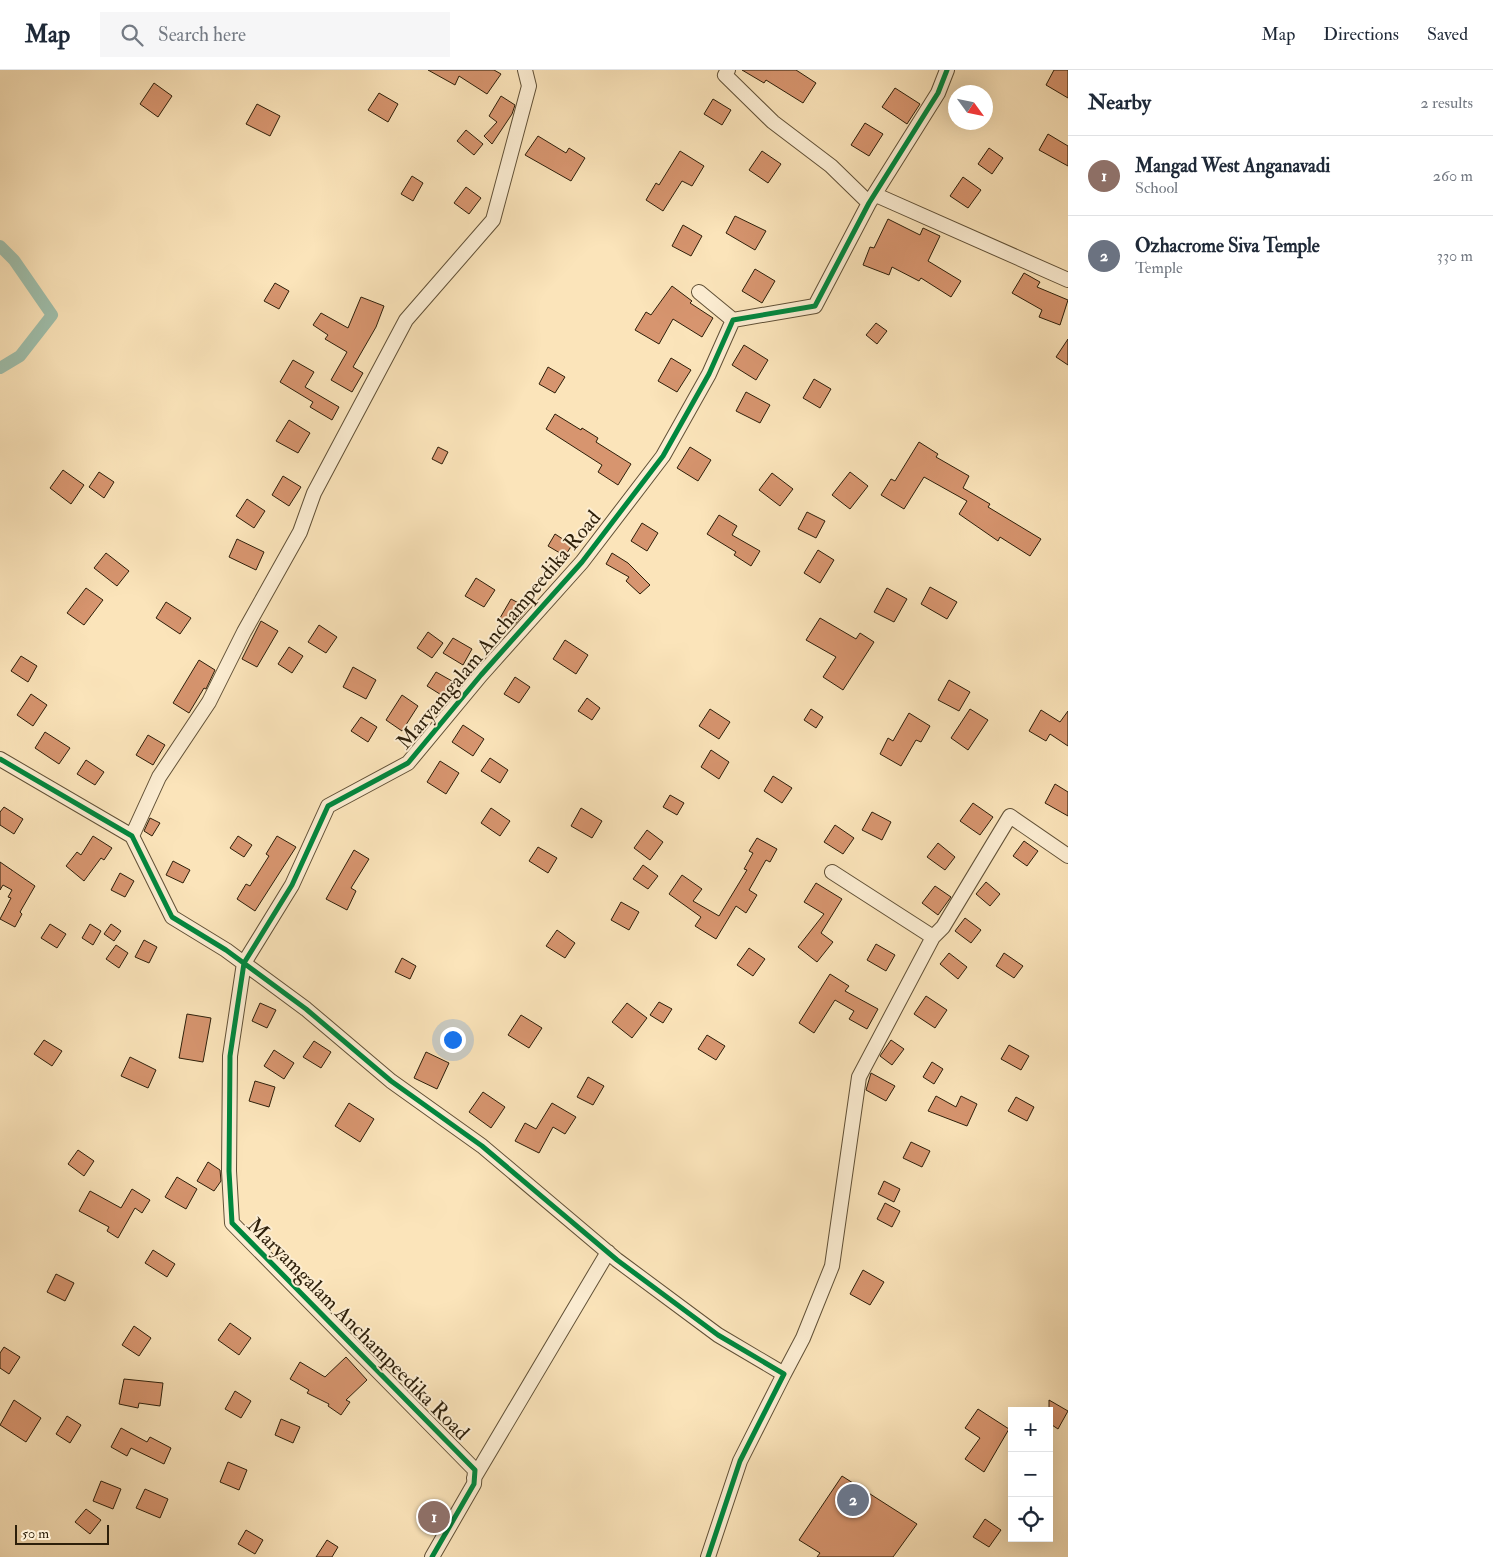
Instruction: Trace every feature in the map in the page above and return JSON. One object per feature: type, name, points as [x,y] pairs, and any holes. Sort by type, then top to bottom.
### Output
[{"type":"street","points":[[132,836],[159,778],[209,702],[244,632],[300,532],[314,493],[406,320],[493,220],[529,86],[525,70]]},
{"type":"street","points":[[698,292],[733,320],[815,306],[872,199],[938,94],[947,70]]},
{"type":"street","points":[[724,72],[773,122],[872,199],[1068,280]]},
{"type":"street","name":"Maryamgalam Anchampeedika Road","points":[[474,1478],[475,1470],[232,1223],[228,1171],[230,1056],[244,963],[292,884],[328,806],[408,763],[481,675],[582,562],[664,456],[709,374],[733,320]]},
{"type":"street","points":[[0,759],[132,836],[172,917],[244,963],[306,1009],[391,1081],[482,1146],[608,1252],[718,1335],[784,1374]]},
{"type":"street","points":[[707,1557],[740,1461],[803,1338],[832,1266],[859,1077],[933,937],[943,927],[1010,816],[1068,856]]},
{"type":"street","points":[[832,872],[933,937]]},
{"type":"street","points":[[432,1557],[474,1484],[474,1478],[608,1252]]},
{"type":"building","points":[[428,70],[494,70],[501,74],[487,94],[459,76],[455,85]]},
{"type":"building","points":[[742,70],[796,70],[816,83],[803,103],[766,80],[764,83]]},
{"type":"building","points":[[1054,70],[1068,70],[1068,98],[1046,85]]},
{"type":"building","points":[[154,83],[172,96],[158,117],[140,104]]},
{"type":"building","points":[[895,88],[920,104],[907,124],[882,107]]},
{"type":"building","points":[[379,93],[398,104],[388,122],[368,110]]},
{"type":"building","points":[[501,96],[515,105],[512,114],[492,144],[484,136],[497,122],[489,116]]},
{"type":"building","points":[[713,99],[731,110],[722,125],[704,114]]},
{"type":"building","points":[[257,104],[280,116],[270,136],[246,124]]},
{"type":"building","points":[[865,123],[883,134],[869,156],[851,145]]},
{"type":"building","points":[[466,130],[483,144],[474,155],[457,141]]},
{"type":"building","points":[[1048,134],[1068,146],[1068,166],[1039,150]]},
{"type":"building","points":[[538,136],[566,153],[569,148],[585,158],[571,181],[525,155]]},
{"type":"building","points":[[989,148],[1003,158],[992,174],[978,164]]},
{"type":"building","points":[[680,151],[704,166],[692,186],[682,181],[663,211],[646,200],[656,183],[659,185]]},
{"type":"building","points":[[762,151],[781,164],[768,183],[749,170]]},
{"type":"building","points":[[412,176],[423,183],[413,201],[401,194]]},
{"type":"building","points":[[963,177],[981,190],[968,208],[950,196]]},
{"type":"building","points":[[466,187],[481,198],[469,214],[454,203]]},
{"type":"building","points":[[735,216],[766,231],[755,250],[726,233]]},
{"type":"building","points":[[888,219],[920,235],[923,228],[940,236],[928,261],[961,281],[951,297],[921,278],[919,281],[892,267],[889,275],[863,265],[870,247],[874,248]]},
{"type":"building","points":[[683,225],[702,236],[691,256],[672,246]]},
{"type":"building","points":[[755,269],[775,281],[762,303],[742,291]]},
{"type":"building","points":[[1024,273],[1040,282],[1037,287],[1068,300],[1060,325],[1039,317],[1042,310],[1012,293]]},
{"type":"building","points":[[275,283],[289,291],[279,309],[264,301]]},
{"type":"building","points":[[672,286],[692,301],[690,303],[713,318],[702,337],[673,319],[659,344],[635,330],[646,312],[651,315]]},
{"type":"building","points":[[361,297],[384,306],[376,327],[353,367],[363,373],[352,392],[331,380],[347,352],[325,339],[328,335],[313,325],[321,313],[348,328]]},
{"type":"building","points":[[876,323],[887,331],[877,344],[866,335]]},
{"type":"building","points":[[1068,339],[1068,365],[1056,357]]},
{"type":"building","points":[[744,345],[768,360],[756,380],[732,365]]},
{"type":"building","points":[[671,358],[691,370],[677,392],[658,381]]},
{"type":"building","points":[[293,360],[314,372],[305,387],[339,407],[332,420],[310,407],[313,402],[280,382]]},
{"type":"building","points":[[548,367],[565,377],[555,393],[539,384]]},
{"type":"building","points":[[814,379],[831,389],[820,408],[803,398]]},
{"type":"building","points":[[746,392],[770,405],[760,423],[736,411]]},
{"type":"building","points":[[555,414],[598,438],[596,442],[631,464],[618,485],[598,472],[602,465],[546,429]]},
{"type":"building","points":[[289,420],[310,433],[298,453],[276,441]]},
{"type":"building","points":[[919,442],[938,454],[936,457],[969,476],[963,488],[990,504],[988,507],[1041,539],[1030,556],[1000,537],[998,541],[959,514],[967,501],[924,477],[904,509],[881,495],[891,479],[895,481]]},
{"type":"building","points":[[438,447],[448,452],[442,464],[432,459]]},
{"type":"building","points":[[690,447],[711,460],[698,481],[677,468]]},
{"type":"building","points":[[63,470],[84,485],[71,504],[50,488]]},
{"type":"building","points":[[99,472],[114,482],[104,498],[89,487]]},
{"type":"building","points":[[850,472],[868,486],[850,509],[832,495]]},
{"type":"building","points":[[772,473],[793,489],[780,506],[759,490]]},
{"type":"building","points":[[283,476],[301,487],[289,506],[272,495]]},
{"type":"building","points":[[247,499],[265,511],[254,528],[236,516]]},
{"type":"building","points":[[807,512],[825,521],[816,538],[798,529]]},
{"type":"building","points":[[719,515],[737,526],[732,535],[760,551],[751,566],[734,555],[736,552],[707,534]]},
{"type":"building","points":[[642,523],[658,533],[647,551],[631,541]]},
{"type":"building","points":[[555,534],[572,545],[565,556],[548,546]]},
{"type":"building","points":[[237,539],[264,552],[256,570],[229,557]]},
{"type":"building","points":[[818,550],[834,560],[820,583],[804,573]]},
{"type":"building","points":[[106,553],[129,571],[117,586],[94,568]]},
{"type":"building","points":[[612,553],[628,563],[650,585],[640,594],[626,581],[629,577],[606,564]]},
{"type":"building","points":[[476,578],[495,590],[484,607],[465,596]]},
{"type":"building","points":[[930,587],[957,602],[947,619],[921,604]]},
{"type":"building","points":[[86,588],[103,600],[84,625],[67,613]]},
{"type":"building","points":[[887,588],[907,599],[894,622],[874,612]]},
{"type":"building","points":[[511,599],[528,608],[514,625],[500,618]]},
{"type":"building","points":[[166,602],[191,618],[180,634],[156,618]]},
{"type":"building","points":[[820,618],[856,639],[860,633],[874,642],[843,690],[823,677],[836,657],[806,640]]},
{"type":"building","points":[[261,621],[278,631],[257,667],[242,659]]},
{"type":"building","points":[[319,625],[337,637],[326,653],[308,642]]},
{"type":"building","points":[[428,632],[443,643],[432,658],[417,648]]},
{"type":"building","points":[[453,638],[472,649],[463,665],[443,653]]},
{"type":"building","points":[[565,640],[588,655],[576,674],[553,659]]},
{"type":"building","points":[[289,647],[303,656],[292,673],[278,664]]},
{"type":"building","points":[[21,656],[37,666],[28,682],[11,671]]},
{"type":"building","points":[[199,660],[215,670],[206,689],[204,688],[189,713],[173,703]]},
{"type":"building","points":[[353,667],[376,680],[366,699],[343,687]]},
{"type":"building","points":[[436,672],[452,681],[443,696],[427,686]]},
{"type":"building","points":[[515,677],[530,687],[519,703],[504,694]]},
{"type":"building","points":[[949,680],[970,692],[959,711],[938,700]]},
{"type":"building","points":[[31,694],[47,705],[33,726],[17,715]]},
{"type":"building","points":[[402,695],[418,706],[402,731],[386,720]]},
{"type":"building","points":[[587,698],[600,708],[592,720],[578,711]]},
{"type":"building","points":[[710,709],[730,722],[719,739],[699,726]]},
{"type":"building","points":[[811,709],[823,717],[816,728],[804,720]]},
{"type":"building","points":[[970,709],[988,720],[968,750],[951,738]]},
{"type":"building","points":[[1041,710],[1060,722],[1068,711],[1068,746],[1050,734],[1046,741],[1029,731]]},
{"type":"building","points":[[909,713],[930,726],[921,742],[916,740],[901,766],[880,754],[888,738],[893,741]]},
{"type":"building","points":[[361,717],[377,727],[368,742],[351,731]]},
{"type":"building","points":[[463,725],[484,739],[473,756],[452,742]]},
{"type":"building","points":[[45,732],[70,748],[59,764],[35,748]]},
{"type":"building","points":[[148,735],[165,745],[153,765],[136,755]]},
{"type":"building","points":[[711,750],[729,762],[719,779],[701,767]]},
{"type":"building","points":[[490,758],[508,770],[500,783],[481,771]]},
{"type":"building","points":[[86,760],[104,772],[95,785],[77,774]]},
{"type":"building","points":[[440,761],[459,773],[446,794],[427,782]]},
{"type":"building","points":[[773,776],[792,788],[782,803],[764,791]]},
{"type":"building","points":[[1055,784],[1068,792],[1068,816],[1045,803]]},
{"type":"building","points":[[670,795],[684,803],[677,815],[663,807]]},
{"type":"building","points":[[973,803],[993,817],[980,835],[960,821]]},
{"type":"building","points":[[4,807],[23,819],[14,834],[0,825],[0,812]]},
{"type":"building","points":[[491,808],[510,821],[500,836],[481,823]]},
{"type":"building","points":[[581,808],[602,821],[592,838],[571,826]]},
{"type":"building","points":[[872,812],[891,822],[882,840],[862,830]]},
{"type":"building","points":[[150,818],[160,823],[152,836],[144,831]]},
{"type":"building","points":[[835,825],[854,838],[843,854],[824,842]]},
{"type":"building","points":[[647,830],[663,842],[650,860],[634,848]]},
{"type":"building","points":[[93,836],[112,848],[104,860],[101,858],[84,881],[66,866],[77,852],[81,855]]},
{"type":"building","points":[[238,836],[252,845],[244,857],[230,848]]},
{"type":"building","points":[[277,836],[296,847],[255,911],[237,899],[246,884],[250,886],[269,856],[266,854]]},
{"type":"building","points":[[757,838],[777,849],[770,862],[766,860],[749,890],[757,895],[746,913],[736,906],[716,939],[695,926],[701,917],[669,894],[682,875],[702,889],[693,901],[719,916],[747,870],[744,869],[753,853],[749,851]]},
{"type":"building","points":[[1024,841],[1038,851],[1027,866],[1013,856]]},
{"type":"building","points":[[938,843],[955,857],[945,870],[927,857]]},
{"type":"building","points":[[538,847],[557,858],[548,873],[529,861]]},
{"type":"building","points":[[354,850],[369,859],[351,888],[356,891],[347,910],[326,899]]},
{"type":"building","points":[[173,861],[190,870],[183,883],[166,875]]},
{"type":"building","points":[[0,862],[35,886],[20,912],[22,914],[15,927],[0,919],[11,898],[8,897],[12,890],[3,885],[0,890]]},
{"type":"building","points":[[643,865],[658,876],[648,889],[633,879]]},
{"type":"building","points":[[120,873],[134,881],[125,897],[111,890]]},
{"type":"building","points":[[986,882],[1000,894],[990,906],[976,894]]},
{"type":"building","points":[[816,883],[842,899],[821,933],[833,942],[817,962],[798,947],[824,914],[804,902]]},
{"type":"building","points":[[935,886],[951,897],[938,915],[922,903]]},
{"type":"building","points":[[621,902],[639,912],[629,930],[611,920]]},
{"type":"building","points":[[965,918],[981,930],[971,943],[955,931]]},
{"type":"building","points":[[50,924],[66,934],[57,948],[41,938]]},
{"type":"building","points":[[90,924],[101,931],[93,945],[82,938]]},
{"type":"building","points":[[111,924],[121,931],[114,941],[104,934]]},
{"type":"building","points":[[557,930],[575,943],[565,958],[546,946]]},
{"type":"building","points":[[144,940],[157,947],[149,963],[135,957]]},
{"type":"building","points":[[876,944],[895,955],[886,971],[867,960]]},
{"type":"building","points":[[116,945],[128,953],[119,968],[106,959]]},
{"type":"building","points":[[749,948],[765,959],[753,976],[737,965]]},
{"type":"building","points":[[949,953],[967,967],[958,979],[940,964]]},
{"type":"building","points":[[1004,953],[1023,966],[1014,978],[996,966]]},
{"type":"building","points":[[402,958],[416,966],[410,979],[395,972]]},
{"type":"building","points":[[830,974],[849,986],[845,991],[878,1009],[867,1029],[849,1019],[854,1011],[835,1000],[814,1033],[799,1023]]},
{"type":"building","points":[[926,996],[947,1010],[935,1028],[914,1014]]},
{"type":"building","points":[[659,1002],[672,1009],[663,1023],[650,1015]]},
{"type":"building","points":[[260,1003],[276,1010],[267,1028],[252,1021]]},
{"type":"building","points":[[627,1003],[647,1018],[632,1038],[612,1022]]},
{"type":"building","points":[[187,1014],[211,1018],[203,1062],[179,1058]]},
{"type":"building","points":[[521,1015],[542,1028],[529,1048],[508,1035]]},
{"type":"building","points":[[707,1035],[725,1046],[716,1060],[698,1049]]},
{"type":"building","points":[[44,1040],[62,1051],[52,1066],[34,1054]]},
{"type":"building","points":[[891,1040],[904,1049],[892,1065],[880,1056]]},
{"type":"building","points":[[314,1041],[331,1052],[321,1068],[303,1057]]},
{"type":"building","points":[[1009,1045],[1029,1056],[1021,1070],[1001,1059]]},
{"type":"building","points":[[274,1050],[294,1063],[284,1079],[264,1066]]},
{"type":"building","points":[[426,1052],[449,1063],[437,1089],[414,1078]]},
{"type":"building","points":[[130,1057],[156,1070],[148,1088],[121,1076]]},
{"type":"building","points":[[932,1062],[943,1069],[934,1084],[923,1077]]},
{"type":"building","points":[[871,1073],[895,1086],[886,1101],[866,1090]]},
{"type":"building","points":[[588,1077],[604,1086],[593,1105],[577,1097]]},
{"type":"building","points":[[255,1081],[275,1087],[269,1107],[249,1101]]},
{"type":"building","points":[[483,1092],[505,1107],[491,1128],[469,1112]]},
{"type":"building","points":[[936,1096],[956,1107],[961,1096],[977,1104],[967,1126],[928,1111]]},
{"type":"building","points":[[1016,1097],[1034,1107],[1027,1121],[1008,1111]]},
{"type":"building","points":[[349,1103],[374,1119],[360,1142],[335,1126]]},
{"type":"building","points":[[552,1103],[576,1117],[565,1134],[553,1127],[539,1153],[515,1141],[525,1123],[536,1129]]},
{"type":"building","points":[[911,1142],[930,1151],[922,1167],[903,1158]]},
{"type":"building","points":[[78,1150],[94,1161],[84,1176],[68,1164]]},
{"type":"building","points":[[208,1162],[220,1170],[221,1181],[214,1191],[197,1181]]},
{"type":"building","points":[[177,1177],[197,1189],[186,1209],[165,1197]]},
{"type":"building","points":[[884,1181],[900,1189],[894,1202],[878,1194]]},
{"type":"building","points":[[132,1189],[150,1200],[142,1213],[135,1208],[118,1238],[107,1231],[109,1227],[79,1211],[90,1191],[121,1208]]},
{"type":"building","points":[[885,1203],[900,1211],[892,1227],[877,1219]]},
{"type":"building","points":[[153,1250],[175,1264],[167,1277],[145,1263]]},
{"type":"building","points":[[863,1270],[884,1282],[870,1305],[850,1294]]},
{"type":"building","points":[[56,1274],[74,1283],[65,1301],[47,1292]]},
{"type":"building","points":[[230,1323],[251,1338],[239,1355],[218,1340]]},
{"type":"building","points":[[134,1326],[151,1338],[139,1356],[122,1345]]},
{"type":"building","points":[[4,1347],[20,1357],[9,1374],[0,1368],[0,1353]]},
{"type":"building","points":[[346,1357],[367,1380],[346,1400],[350,1402],[341,1415],[328,1406],[329,1404],[307,1393],[309,1390],[290,1379],[300,1362],[325,1377]]},
{"type":"building","points":[[124,1379],[163,1383],[160,1406],[139,1403],[138,1408],[119,1404]]},
{"type":"building","points":[[235,1391],[251,1401],[241,1418],[225,1409]]},
{"type":"building","points":[[14,1400],[41,1418],[26,1442],[0,1425]]},
{"type":"building","points":[[1049,1400],[1068,1411],[1058,1429],[1053,1426],[1053,1407],[1049,1407]]},
{"type":"building","points":[[978,1409],[1008,1428],[984,1472],[965,1459],[980,1438],[965,1428]]},
{"type":"building","points":[[67,1416],[81,1425],[70,1443],[56,1434]]},
{"type":"building","points":[[281,1419],[300,1427],[293,1443],[275,1435]]},
{"type":"building","points":[[121,1428],[147,1442],[150,1437],[171,1448],[164,1464],[131,1448],[127,1456],[111,1447]]},
{"type":"building","points":[[228,1462],[247,1470],[239,1490],[220,1482]]},
{"type":"building","points":[[842,1476],[917,1524],[893,1557],[817,1557],[820,1553],[799,1540]]},
{"type":"building","points":[[101,1481],[121,1489],[113,1509],[93,1501]]},
{"type":"building","points":[[145,1489],[168,1499],[160,1518],[136,1508]]},
{"type":"building","points":[[86,1509],[101,1520],[90,1534],[75,1522]]},
{"type":"building","points":[[985,1519],[1001,1530],[989,1547],[973,1537]]},
{"type":"building","points":[[246,1530],[263,1540],[255,1554],[238,1544]]},
{"type":"building","points":[[327,1540],[338,1547],[332,1557],[316,1557]]},
{"type":"waterway","points":[[0,246],[14,260],[52,315],[20,356],[0,368]]},
{"type":"cycle path","points":[[432,1557],[474,1484],[475,1470],[232,1223],[229,1171],[230,1056],[244,963],[292,885],[328,806],[408,763],[481,675],[582,562],[663,456],[709,374],[733,320],[815,306],[869,203],[938,93],[947,70]]},
{"type":"cycle path","points":[[0,759],[132,836],[172,917],[226,950],[306,1009],[391,1081],[482,1146],[617,1260],[718,1335],[784,1374],[740,1461],[708,1557]]},
{"type":"place","name":"Ozhacrome Siva Temple","points":[[853,1500]]},
{"type":"place","name":"Mangad West Anganavadi","points":[[434,1517]]}]
